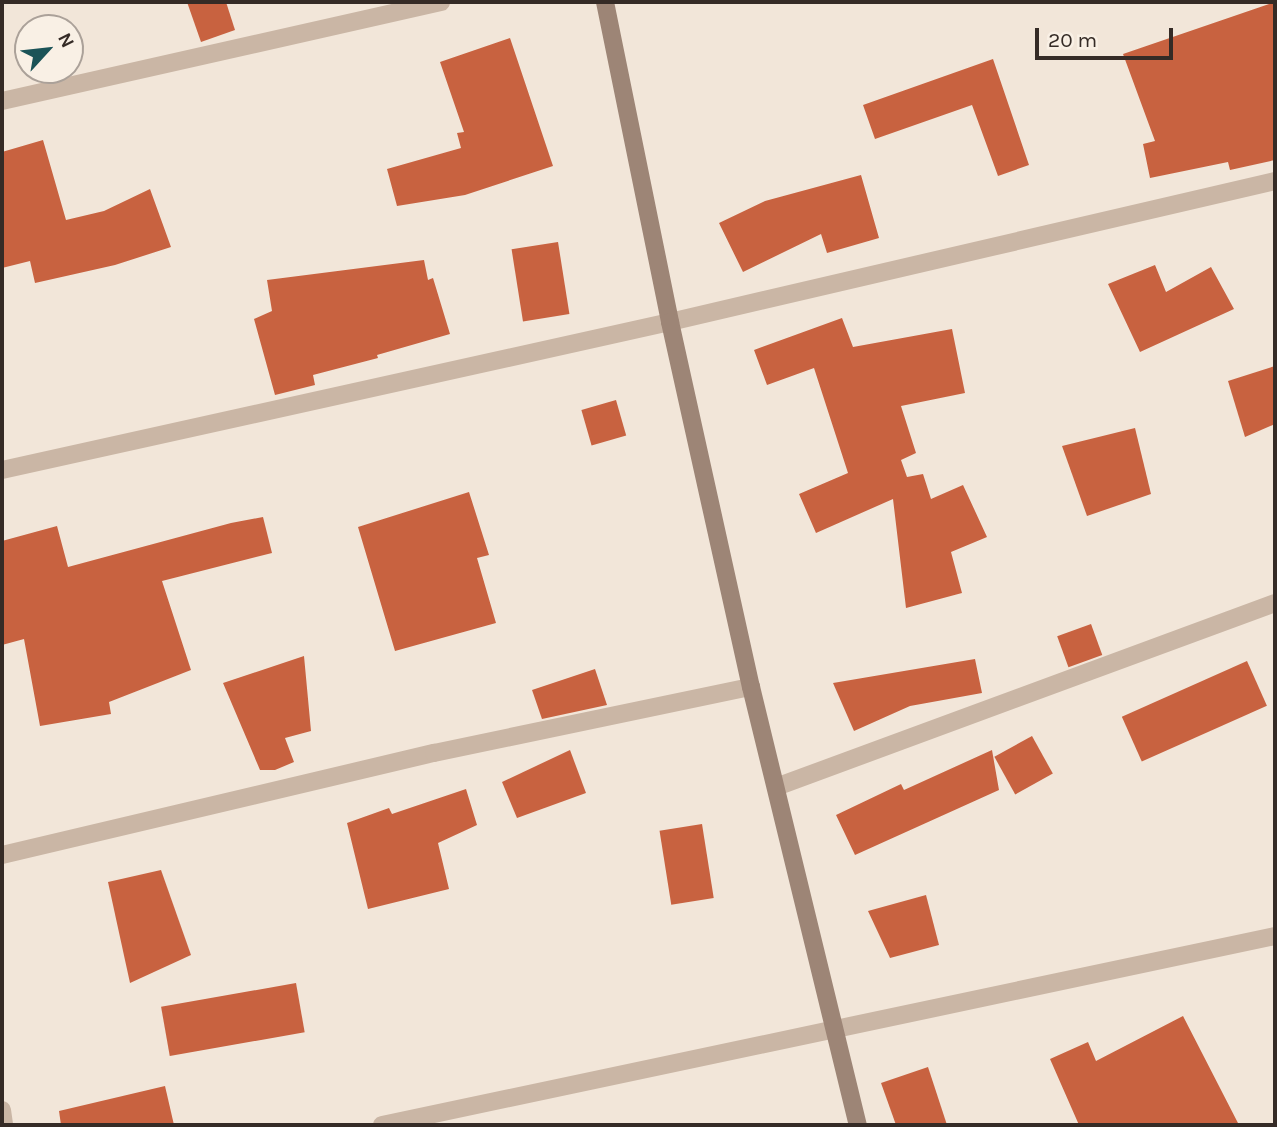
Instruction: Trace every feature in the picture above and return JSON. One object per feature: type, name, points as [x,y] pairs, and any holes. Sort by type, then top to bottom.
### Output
[{"type":"street","points":[[2,101],[441,2]]},
{"type":"street","points":[[605,2],[670,322],[751,687],[837,1029],[858,1125]]},
{"type":"street","points":[[2,470],[670,322],[1275,181]]},
{"type":"street","points":[[776,786],[1275,603]]},
{"type":"street","points":[[2,855],[434,752],[751,687]]},
{"type":"street","points":[[382,1125],[1275,936]]},
{"type":"street","points":[[2,1110],[4,1125]]},
{"type":"building","points":[[187,2],[226,2],[235,30],[201,42]]},
{"type":"building","points":[[1275,2],[1275,160],[1230,170],[1228,162],[1150,178],[1143,144],[1155,141],[1123,54]]},
{"type":"building","points":[[510,38],[553,166],[465,195],[397,206],[387,169],[461,148],[457,133],[464,132],[440,62]]},
{"type":"building","points":[[993,59],[1029,165],[998,176],[972,105],[875,139],[863,105]]},
{"type":"building","points":[[43,140],[66,220],[104,211],[150,189],[171,247],[115,265],[35,283],[30,261],[2,268],[2,152]]},
{"type":"building","points":[[861,175],[879,238],[827,253],[821,234],[743,272],[719,223],[765,201]]},
{"type":"building","points":[[558,242],[569,314],[523,321],[512,249]]},
{"type":"building","points":[[424,260],[428,280],[433,278],[450,334],[377,355],[378,358],[313,375],[315,385],[275,395],[254,319],[272,311],[267,280]]},
{"type":"building","points":[[1155,265],[1166,292],[1211,267],[1234,309],[1140,352],[1108,284]]},
{"type":"building","points":[[842,318],[853,347],[952,329],[965,393],[901,406],[916,453],[901,460],[907,477],[923,474],[931,499],[963,485],[987,537],[951,552],[962,593],[906,608],[893,499],[816,533],[799,494],[848,473],[814,368],[767,385],[754,350]]},
{"type":"building","points":[[1275,366],[1275,424],[1245,437],[1228,381]]},
{"type":"building","points":[[616,400],[626,436],[592,445],[581,410]]},
{"type":"building","points":[[1135,428],[1151,494],[1087,516],[1062,446]]},
{"type":"building","points":[[469,492],[489,555],[477,558],[496,623],[395,651],[358,527]]},
{"type":"building","points":[[263,517],[272,553],[162,581],[191,670],[109,702],[111,714],[40,726],[24,639],[2,645],[2,541],[57,526],[68,567],[231,523]]},
{"type":"building","points":[[1091,624],[1102,655],[1068,667],[1057,636]]},
{"type":"building","points":[[304,656],[311,731],[285,738],[294,762],[275,770],[260,770],[223,683]]},
{"type":"building","points":[[975,659],[982,693],[910,706],[854,731],[833,683]]},
{"type":"building","points":[[1247,661],[1267,706],[1142,761],[1122,717]]},
{"type":"building","points":[[595,669],[607,705],[542,719],[532,690]]},
{"type":"building","points":[[1032,736],[1053,774],[1015,794],[994,757]]},
{"type":"building","points":[[570,750],[586,793],[517,818],[502,782]]},
{"type":"building","points":[[992,750],[999,790],[855,855],[836,815],[901,784],[904,790]]},
{"type":"building","points":[[466,789],[477,825],[438,843],[449,889],[368,909],[347,823],[389,808],[392,814]]},
{"type":"building","points":[[702,824],[714,898],[671,905],[660,831]]},
{"type":"building","points":[[161,870],[191,955],[130,983],[108,882]]},
{"type":"building","points":[[926,895],[939,945],[890,958],[868,911]]},
{"type":"building","points":[[296,983],[305,1032],[170,1056],[161,1007]]},
{"type":"building","points":[[1183,1016],[1239,1125],[1079,1125],[1050,1059],[1088,1042],[1096,1061]]},
{"type":"building","points":[[928,1067],[947,1125],[896,1125],[881,1083]]},
{"type":"building","points":[[165,1086],[174,1125],[61,1125],[59,1111]]}]
